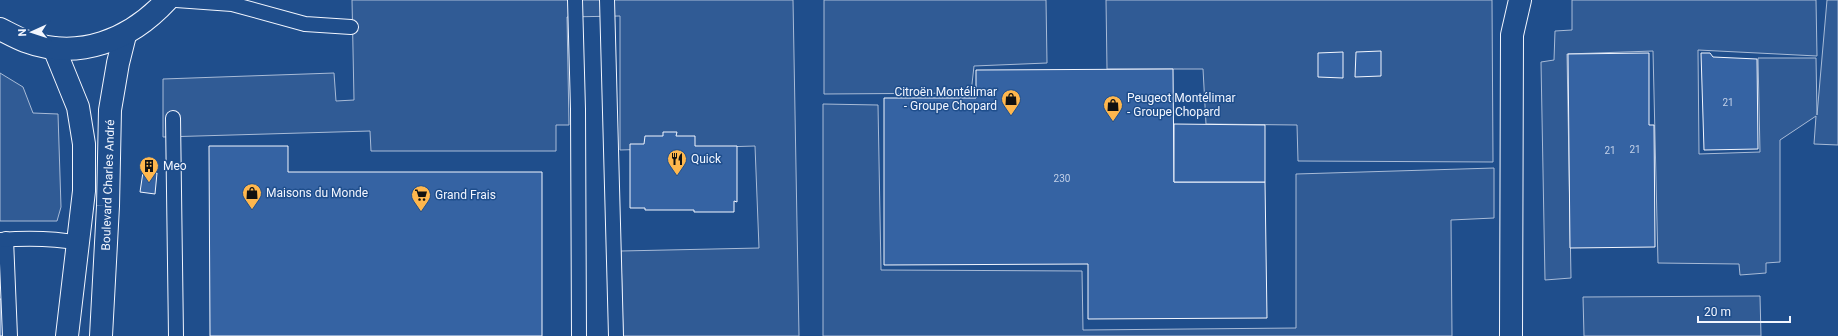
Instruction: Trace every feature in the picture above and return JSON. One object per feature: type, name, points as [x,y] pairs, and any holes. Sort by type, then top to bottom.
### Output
[{"type":"street","points":[[0,29],[26,41],[54,48],[78,48],[102,44],[125,35],[141,25],[167,0]]},
{"type":"street","points":[[1511,336],[1511,48],[1512,35],[1520,0]]},
{"type":"street","name":"Boulevard Charles André","points":[[101,336],[108,206],[110,110],[118,63],[125,35]]},
{"type":"street","name":"Boulevard Charles André","points":[[54,48],[78,107],[84,144],[84,191],[67,336]]},
{"type":"lane","points":[[176,0],[232,4],[305,24],[351,27]]},
{"type":"lane","points":[[575,0],[578,109],[579,336]]},
{"type":"lane","points":[[608,0],[616,336]]},
{"type":"lane","points":[[174,118],[176,336]]},
{"type":"lane","points":[[10,336],[3,240],[44,238],[79,243]]},
{"type":"shaded area","points":[[352,0],[793,0],[799,336],[623,336],[621,251],[759,248],[755,146],[620,150],[620,16],[567,17],[569,125],[556,125],[556,151],[371,151],[370,131],[163,137],[163,79],[334,73],[336,101],[354,100]]},
{"type":"shaded area","points":[[824,0],[1046,0],[1047,63],[974,66],[971,93],[824,94]]},
{"type":"shaded area","points":[[1106,0],[1492,0],[1493,162],[1298,161],[1297,125],[1206,124],[1203,69],[1107,69]]},
{"type":"shaded area","points":[[1572,0],[1816,0],[1817,56],[1698,50],[1699,154],[1760,152],[1758,58],[1816,58],[1817,115],[1827,0],[1838,0],[1838,145],[1814,144],[1816,116],[1780,140],[1780,262],[1766,263],[1766,273],[1740,275],[1739,264],[1658,263],[1653,51],[1567,54],[1571,278],[1545,280],[1541,62],[1554,60],[1555,31],[1572,30]]},
{"type":"shaded area","points":[[0,73],[23,87],[33,113],[58,114],[61,207],[57,221],[0,221]]},
{"type":"shaded area","points":[[823,104],[878,105],[881,270],[1082,271],[1083,330],[1296,328],[1296,174],[1494,168],[1494,218],[1451,220],[1452,336],[823,336]]},
{"type":"shaded area","points":[[1760,296],[1761,336],[1584,336],[1583,297]]},
{"type":"building","points":[[1381,51],[1381,76],[1355,77],[1356,52]]},
{"type":"building","points":[[1343,52],[1343,78],[1318,77],[1318,53]]},
{"type":"building","points":[[1649,53],[1649,125],[1654,125],[1655,247],[1570,248],[1568,54]]},
{"type":"building","points":[[1701,53],[1710,53],[1713,57],[1757,59],[1758,149],[1704,150]]},
{"type":"building","points":[[1173,69],[1174,182],[1265,182],[1267,318],[1088,319],[1088,264],[884,265],[884,98],[976,98],[976,70]]},
{"type":"building","points":[[1174,124],[1265,125],[1265,182],[1174,182]]},
{"type":"building","points":[[663,132],[677,132],[676,136],[695,136],[695,146],[737,146],[737,202],[734,201],[734,212],[694,212],[694,210],[645,210],[645,208],[630,208],[630,144],[644,144],[645,136],[663,136]]},
{"type":"building","points":[[209,146],[288,146],[288,172],[542,172],[542,336],[210,336]]},
{"type":"building","name":"Meo","points":[[143,172],[157,173],[155,194],[140,192]]},
{"type":"building","points":[[0,299],[3,299],[3,336],[0,336]]},
{"type":"place","name":"Citroën Montélimar - Groupe Chopard","points":[[1011,116]]},
{"type":"place","name":"Peugeot Montélimar - Groupe Chopard","points":[[1113,122]]},
{"type":"place","name":"Quick","points":[[677,176]]},
{"type":"place","name":"Meo","points":[[149,183]]},
{"type":"place","name":"Maisons du Monde","points":[[252,210]]},
{"type":"place","name":"Grand Frais","points":[[421,212]]}]
